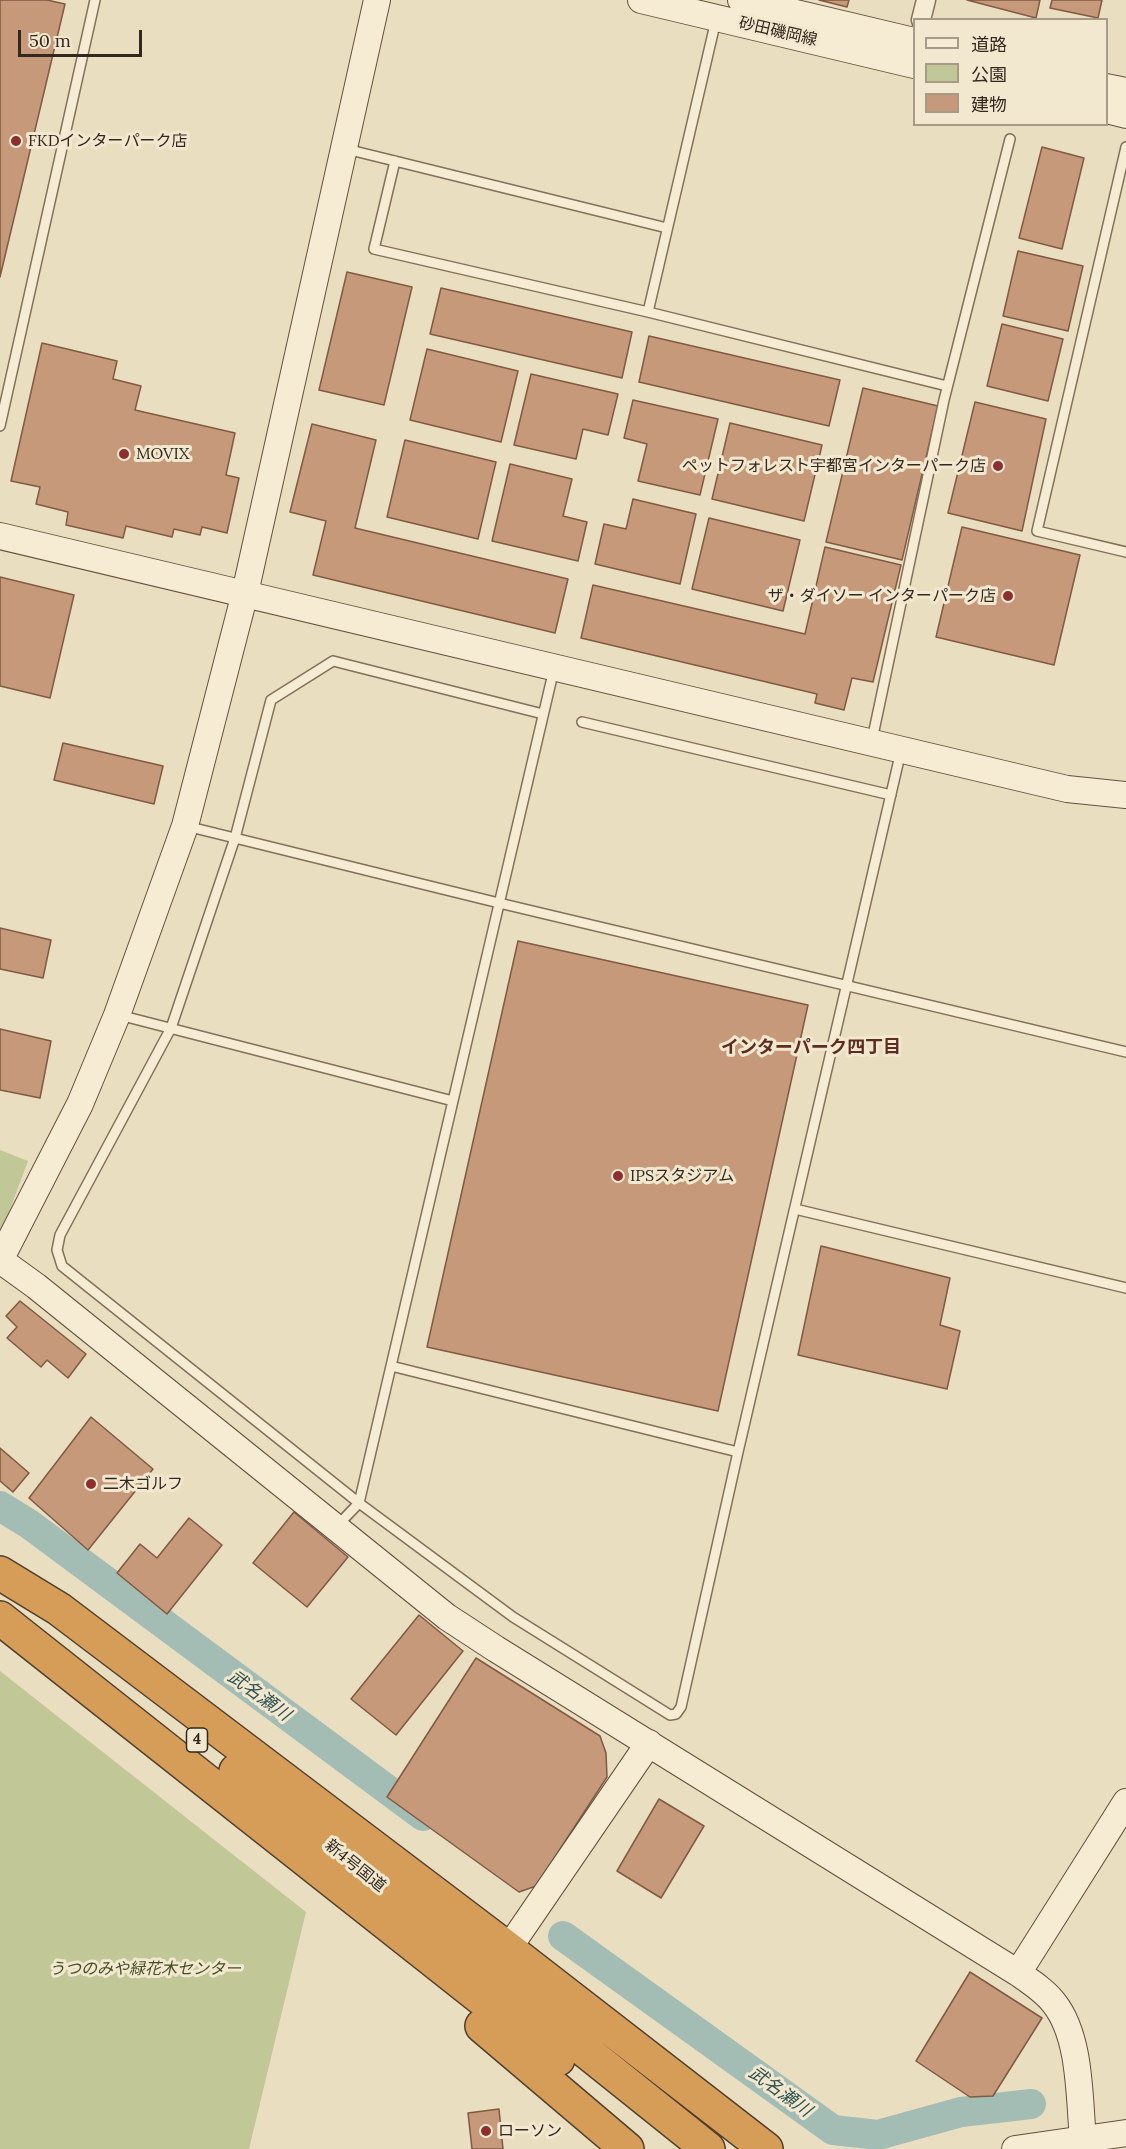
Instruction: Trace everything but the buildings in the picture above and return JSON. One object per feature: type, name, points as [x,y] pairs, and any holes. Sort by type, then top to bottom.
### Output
[{"type":"highway","points":[[0,1573],[59,1609],[508,1949],[766,2149]]},
{"type":"highway","name":"新4号国道","points":[[0,1585],[672,2149]]},
{"type":"highway","name":"新4号国道","points":[[0,1618],[708,2149]]},
{"type":"highway","points":[[0,1644],[484,2028],[627,2149]]},
{"type":"street","points":[[377,0],[245,593],[185,826],[117,1015],[80,1104],[0,1260],[447,1617],[1018,1973],[1054,2003],[1069,2026],[1075,2056],[1083,2139]]},
{"type":"street","name":"砂田磯岡線","points":[[641,0],[913,65]]},
{"type":"street","name":"砂田磯岡線","points":[[741,0],[913,41]]},
{"type":"street","points":[[922,18],[926,0]]},
{"type":"street","points":[[1108,87],[1126,91]]},
{"type":"street","points":[[1108,110],[1126,115]]},
{"type":"street","points":[[0,536],[1066,789],[1126,795]]},
{"type":"street","points":[[508,1949],[649,1743]]},
{"type":"street","points":[[1018,1973],[1126,1802]]},
{"type":"street","points":[[1015,2149],[1126,2133]]},
{"type":"lane","points":[[0,426],[94,0]]},
{"type":"lane","points":[[648,312],[716,18]]},
{"type":"lane","points":[[871,742],[947,386],[1010,139]]},
{"type":"lane","points":[[1126,147],[1037,531],[1126,552]]},
{"type":"lane","points":[[344,148],[667,228]]},
{"type":"lane","points":[[395,161],[374,249],[648,312],[947,386]]},
{"type":"lane","points":[[543,714],[333,661],[271,700],[235,838],[171,1028],[60,1235],[57,1250],[62,1266],[359,1503],[513,1617],[670,1715],[676,1714],[681,1707],[902,749]]},
{"type":"lane","points":[[336,1527],[359,1503],[554,667]]},
{"type":"lane","points":[[582,722],[891,795]]},
{"type":"lane","points":[[185,826],[1126,1052]]},
{"type":"lane","points":[[117,1015],[453,1101]]},
{"type":"lane","points":[[795,1209],[1126,1288]]},
{"type":"lane","points":[[392,1366],[738,1452]]},
{"type":"green space","points":[[0,1150],[28,1161],[0,1236]]},
{"type":"green space","name":"うつのみや緑花木センター","points":[[0,1671],[306,1912],[249,2149],[0,2149]]},
{"type":"waterway","name":"武名瀬川","points":[[0,1506],[29,1524],[423,1816]]},
{"type":"waterway","name":"武名瀬川","points":[[563,1936],[833,2130],[878,2135],[961,2112],[1031,2104]]},
{"type":"place","name":"FKDインターパーク店","points":[[16,141]]},
{"type":"place","name":"MOVIX","points":[[124,454]]},
{"type":"place","name":"ペットフォレスト宇都宮インターパーク店","points":[[998,466]]},
{"type":"place","name":"ザ・ダイソー インターパーク店","points":[[1008,596]]},
{"type":"place","name":"IPSスタジアム","points":[[618,1176]]},
{"type":"place","name":"二木ゴルフ","points":[[91,1484]]},
{"type":"place","name":"ローソン","points":[[486,2131]]},
{"type":"district","name":"インターパーク四丁目","points":[[811,1048]]}]
